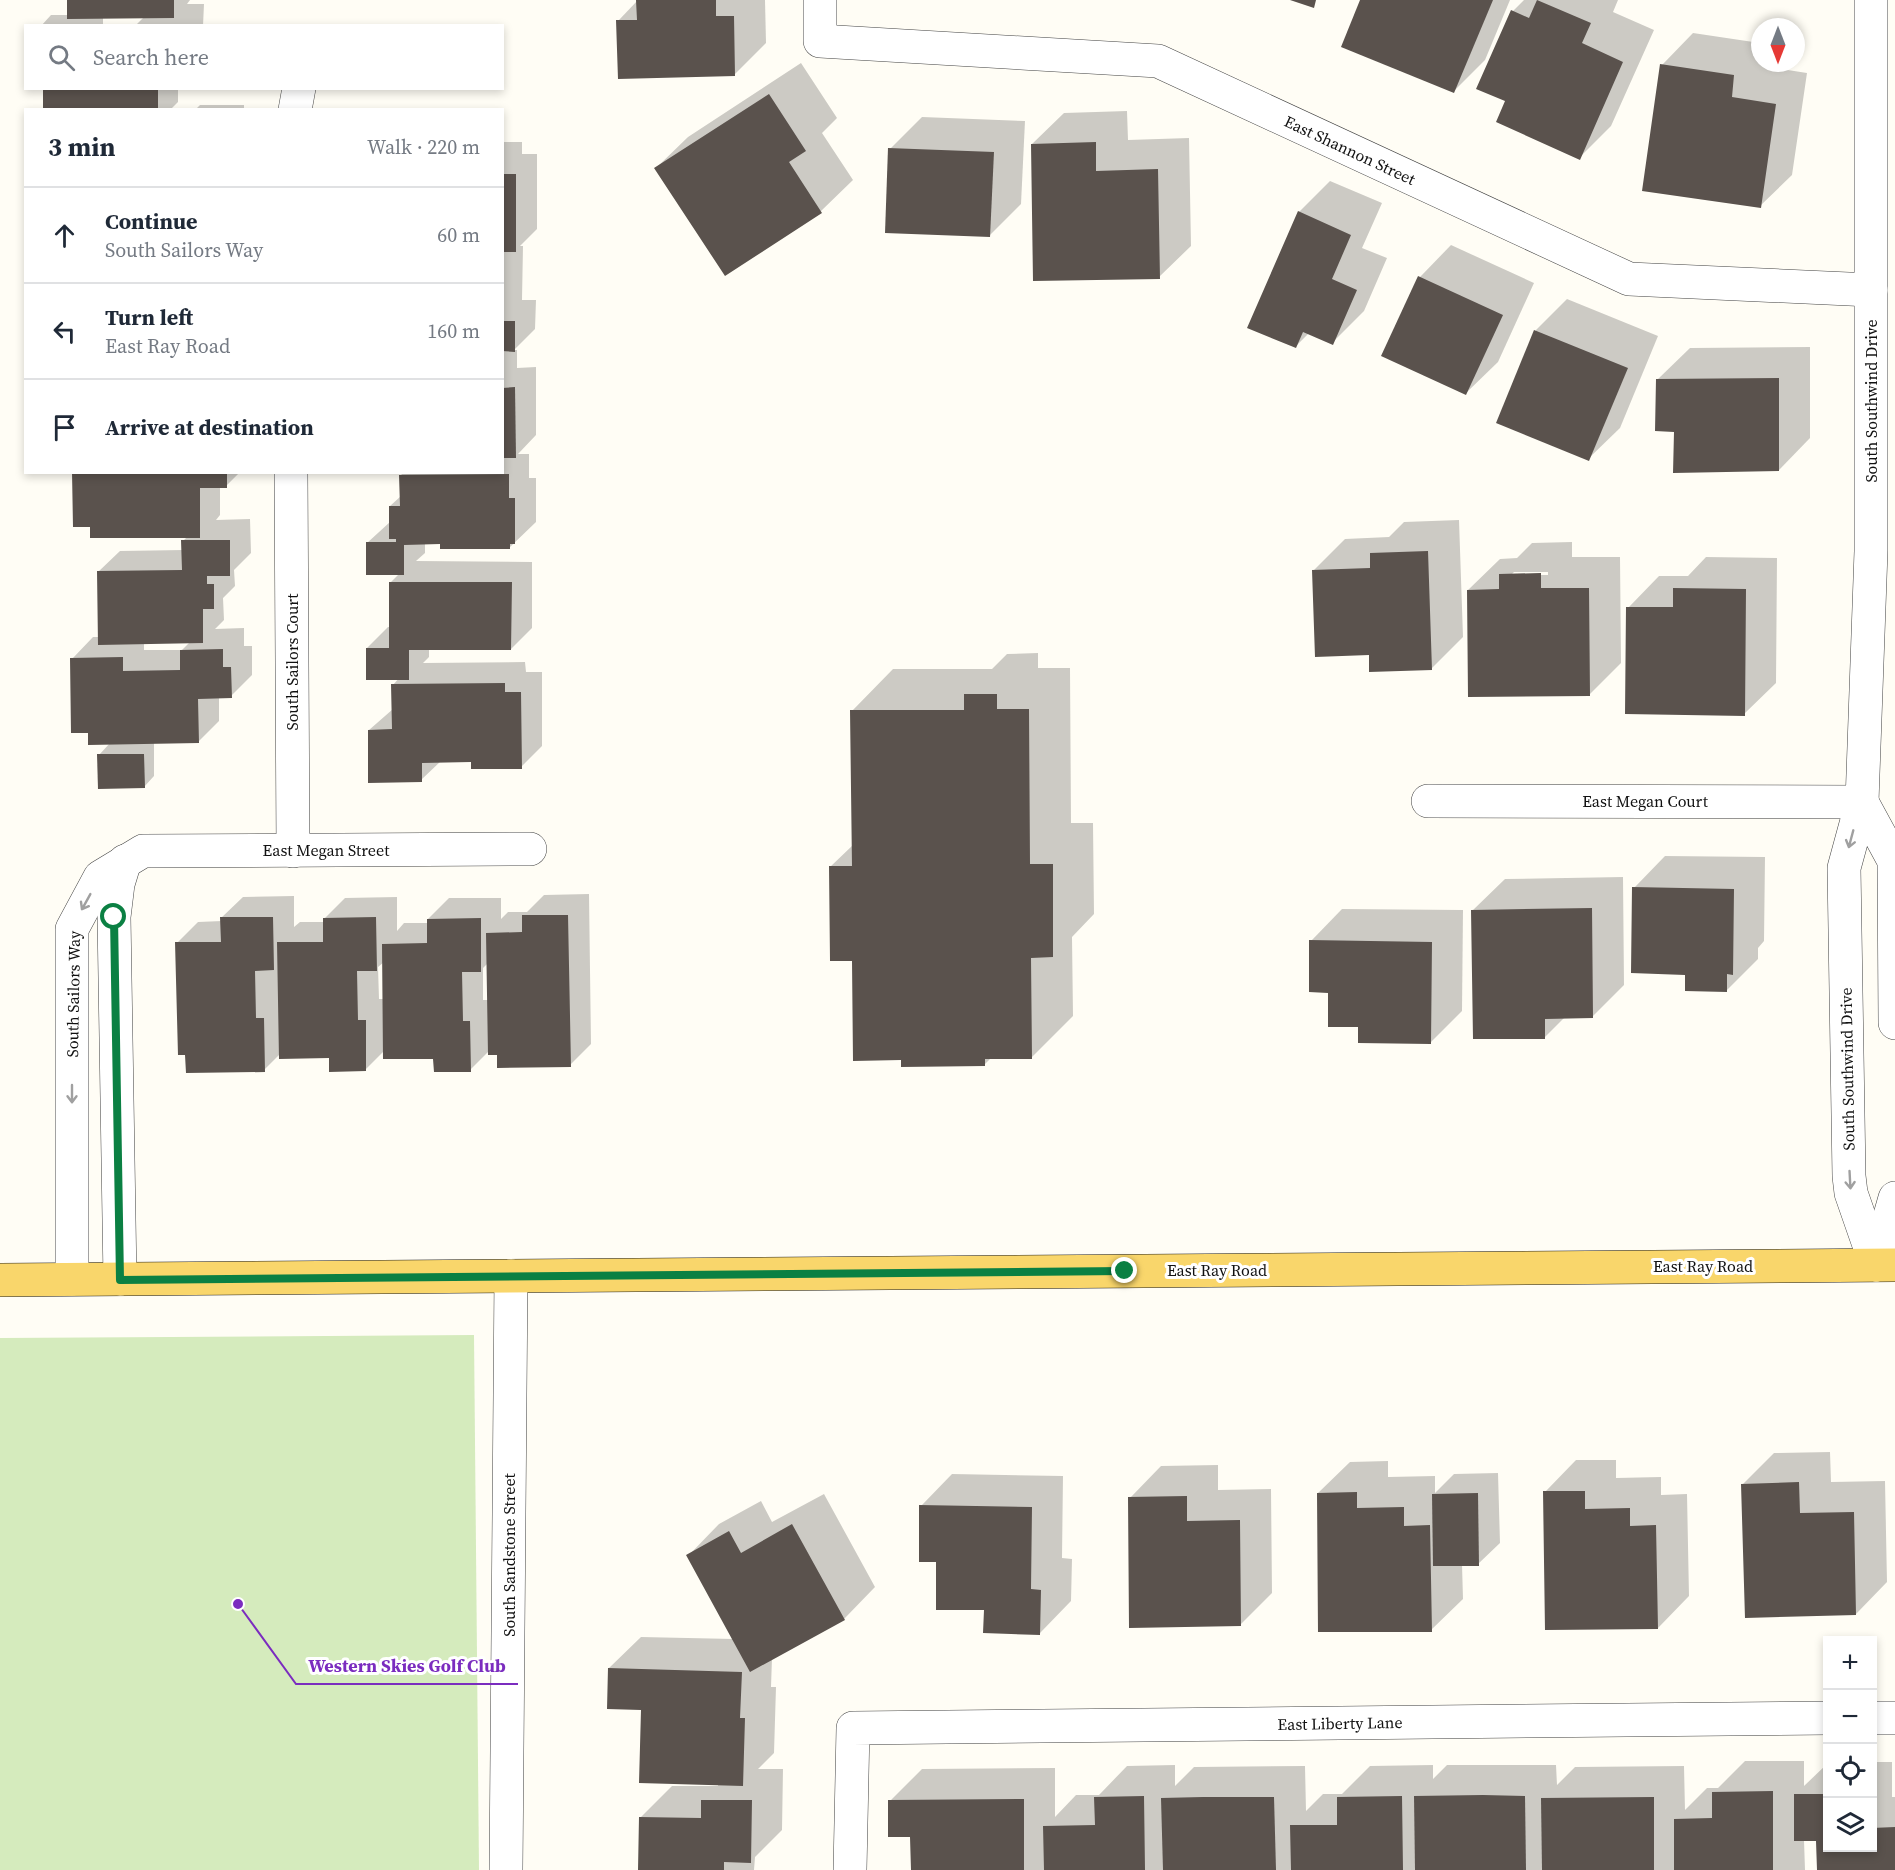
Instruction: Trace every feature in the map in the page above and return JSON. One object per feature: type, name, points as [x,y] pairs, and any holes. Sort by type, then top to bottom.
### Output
[{"type":"main road","name":"East Ray Road","points":[[0,1280],[1885,1265]]},
{"type":"street","name":"East Shannon Street","points":[[820,0],[820,41],[1158,61],[1629,279],[1871,290]]},
{"type":"street","name":"South Southwind Drive","points":[[1871,0],[1871,290],[1883,551],[1862,802],[1844,868],[1849,1176],[1851,1193],[1885,1265]]},
{"type":"street","points":[[295,108],[298,90]]},
{"type":"street","name":"South Sailors Court","points":[[291,474],[293,851]]},
{"type":"street","name":"East Megan Court","points":[[1428,801],[1862,802]]},
{"type":"street","points":[[1862,802],[1894,861],[1895,1023]]},
{"type":"street","name":"East Megan Street","points":[[125,861],[142,851],[530,849]]},
{"type":"street","points":[[120,1280],[114,917],[118,884],[125,861]]},
{"type":"street","name":"South Sailors Way","points":[[72,1280],[72,929],[100,878],[125,861]]},
{"type":"street","points":[[72,1050],[116,1047]]},
{"type":"street","points":[[1885,1265],[1895,1198]]},
{"type":"street","name":"South Sandstone Street","points":[[506,1870],[511,1276]]},
{"type":"street","name":"East Liberty Lane","points":[[850,1870],[853,1728],[1823,1718]]},
{"type":"street","points":[[1877,1718],[1895,1718]]},
{"type":"green space","points":[[474,1335],[479,1870],[0,1870],[0,1338]]},
{"type":"building","points":[[67,0],[174,0],[174,18],[67,19]]},
{"type":"building","points":[[636,0],[716,0],[716,16],[734,16],[735,76],[618,79],[616,20],[637,20]]},
{"type":"building","points":[[1290,0],[1316,0],[1314,8]]},
{"type":"building","points":[[1360,0],[1493,0],[1454,93],[1341,47]]},
{"type":"building","points":[[1537,0],[1591,23],[1582,43],[1623,62],[1580,160],[1496,122],[1505,101],[1476,89],[1511,10],[1529,18]]},
{"type":"building","points":[[1660,64],[1734,75],[1732,97],[1776,104],[1761,208],[1642,191]]},
{"type":"building","points":[[43,90],[158,90],[158,108],[43,108]]},
{"type":"building","points":[[769,94],[806,151],[789,162],[822,213],[725,276],[654,168]]},
{"type":"building","points":[[1096,142],[1096,171],[1158,169],[1160,279],[1033,281],[1031,144]]},
{"type":"building","points":[[888,148],[994,152],[990,237],[885,233]]},
{"type":"building","points":[[504,174],[516,174],[516,252],[504,252]]},
{"type":"building","points":[[1298,211],[1351,235],[1332,279],[1357,290],[1333,345],[1303,332],[1296,348],[1247,328]]},
{"type":"building","points":[[1418,276],[1503,315],[1466,395],[1381,356]]},
{"type":"building","points":[[504,321],[515,321],[515,352],[504,351]]},
{"type":"building","points":[[1534,330],[1628,368],[1589,461],[1496,423]]},
{"type":"building","points":[[1779,378],[1779,471],[1673,473],[1674,432],[1655,431],[1656,379]]},
{"type":"building","points":[[515,387],[516,458],[504,458],[504,388]]},
{"type":"building","points":[[72,474],[227,474],[227,488],[200,488],[200,538],[90,538],[90,527],[73,527]]},
{"type":"building","points":[[509,474],[509,498],[515,498],[515,544],[510,544],[510,549],[440,549],[440,544],[404,545],[404,575],[366,575],[366,542],[396,542],[396,539],[389,539],[389,506],[400,506],[399,475]]},
{"type":"building","points":[[181,540],[230,540],[230,576],[207,576],[207,584],[214,584],[214,609],[203,609],[203,643],[98,645],[97,571],[182,570]]},
{"type":"building","points":[[1428,551],[1432,670],[1369,672],[1369,655],[1315,657],[1312,570],[1370,568],[1370,553]]},
{"type":"building","points":[[1541,573],[1541,588],[1589,588],[1590,696],[1468,697],[1467,590],[1499,589],[1499,574]]},
{"type":"building","points":[[389,582],[512,582],[511,650],[409,650],[409,680],[366,680],[366,648],[389,648]]},
{"type":"building","points":[[1673,588],[1746,589],[1745,716],[1625,714],[1626,607],[1673,607]]},
{"type":"building","points":[[223,649],[223,667],[231,667],[232,698],[198,699],[199,743],[88,745],[88,733],[71,733],[70,658],[123,657],[123,671],[180,670],[180,650]]},
{"type":"building","points":[[505,683],[505,692],[521,692],[522,769],[471,769],[471,762],[422,763],[422,782],[368,783],[368,730],[392,729],[391,684]]},
{"type":"building","points":[[964,694],[997,694],[997,709],[1029,709],[1030,864],[1053,864],[1053,957],[1031,958],[1032,1059],[985,1059],[985,1066],[901,1067],[901,1060],[853,1061],[852,961],[830,961],[829,866],[852,866],[850,710],[964,710]]},
{"type":"building","points":[[97,754],[144,754],[145,788],[98,789]]},
{"type":"building","points":[[1632,887],[1734,889],[1733,975],[1727,974],[1727,992],[1685,991],[1685,975],[1631,973]]},
{"type":"building","points":[[1592,908],[1593,1018],[1545,1019],[1545,1039],[1473,1039],[1471,910]]},
{"type":"building","points":[[522,915],[568,915],[571,1067],[497,1068],[497,1055],[488,1055],[486,933],[522,932]]},
{"type":"building","points":[[220,917],[273,917],[274,970],[255,971],[256,1018],[264,1018],[265,1072],[186,1073],[185,1055],[178,1055],[175,942],[221,942]]},
{"type":"building","points":[[376,917],[377,971],[357,971],[358,1020],[366,1020],[366,1071],[329,1072],[329,1058],[279,1059],[277,942],[323,942],[323,918]]},
{"type":"building","points":[[481,918],[481,972],[462,972],[463,1021],[470,1021],[471,1072],[434,1072],[433,1059],[383,1059],[382,944],[427,943],[427,919]]},
{"type":"building","points":[[1309,940],[1432,942],[1431,1044],[1358,1043],[1358,1027],[1328,1027],[1328,993],[1309,992]]},
{"type":"building","points":[[1799,1482],[1800,1513],[1854,1512],[1856,1615],[1745,1618],[1741,1484]]},
{"type":"building","points":[[1543,1491],[1585,1491],[1585,1509],[1630,1508],[1630,1526],[1656,1525],[1658,1629],[1545,1630]]},
{"type":"building","points":[[1357,1492],[1357,1508],[1404,1507],[1404,1526],[1430,1525],[1432,1632],[1318,1632],[1317,1493]]},
{"type":"building","points":[[1478,1493],[1479,1566],[1433,1566],[1432,1494]]},
{"type":"building","points":[[1187,1496],[1187,1521],[1240,1520],[1241,1626],[1129,1628],[1128,1497]]},
{"type":"building","points":[[919,1505],[1032,1507],[1031,1589],[1041,1590],[1040,1635],[983,1633],[984,1610],[936,1610],[936,1562],[919,1562]]},
{"type":"building","points":[[792,1524],[845,1620],[750,1672],[686,1555],[729,1531],[741,1553]]},
{"type":"building","points":[[608,1668],[742,1672],[740,1718],[745,1718],[743,1786],[639,1783],[641,1710],[607,1709]]},
{"type":"building","points":[[1773,1791],[1773,1870],[1674,1870],[1674,1819],[1712,1818],[1712,1792]]},
{"type":"building","points":[[1794,1794],[1823,1794],[1823,1852],[1877,1852],[1877,1828],[1895,1827],[1895,1870],[1817,1870],[1816,1841],[1794,1841]]},
{"type":"building","points":[[1144,1796],[1145,1870],[1044,1870],[1043,1826],[1095,1825],[1094,1797]]},
{"type":"building","points":[[1402,1796],[1403,1870],[1291,1870],[1290,1825],[1337,1825],[1337,1797]]},
{"type":"building","points":[[1414,1796],[1525,1796],[1526,1870],[1415,1870]]},
{"type":"building","points":[[1274,1797],[1276,1870],[1163,1870],[1161,1798]]},
{"type":"building","points":[[1654,1797],[1654,1870],[1542,1870],[1541,1798]]},
{"type":"building","points":[[1024,1799],[1024,1870],[911,1870],[910,1837],[888,1837],[888,1800]]},
{"type":"building","points":[[701,1800],[752,1800],[751,1863],[724,1862],[724,1870],[638,1870],[639,1817],[701,1818]]},
{"type":"place","name":"Western Skies Golf Club","points":[[238,1604]]},
{"type":"route","points":[[114,917],[120,1280],[1125,1271]]}]
